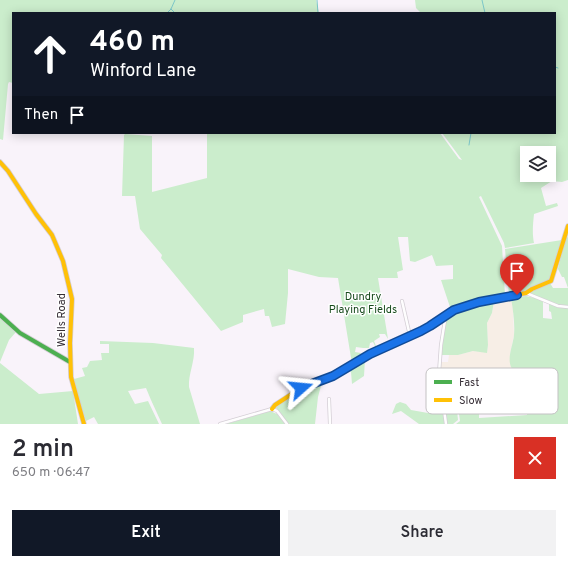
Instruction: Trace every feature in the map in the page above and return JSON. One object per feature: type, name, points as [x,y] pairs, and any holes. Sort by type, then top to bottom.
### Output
[{"type":"street","name":"Wells Road","points":[[0,162],[52,235],[63,261],[72,299],[70,362],[73,386],[84,424]]},
{"type":"street","points":[[220,424],[272,409],[275,405],[304,386],[333,376],[370,354],[430,326],[454,310],[479,302],[526,293],[551,281],[568,226]]},
{"type":"street","points":[[526,293],[558,306],[568,307]]},
{"type":"street","points":[[402,301],[410,336]]},
{"type":"street","points":[[0,315],[20,333],[70,362]]},
{"type":"street","points":[[440,368],[443,317]]},
{"type":"street","points":[[329,399],[330,424]]},
{"type":"street","points":[[329,403],[334,404]]},
{"type":"street","points":[[272,409],[277,411],[287,424]]},
{"type":"street","points":[[445,414],[446,424]]},
{"type":"shaded area","points":[[511,298],[514,335],[510,354],[516,368],[440,368],[441,362],[448,362],[449,355],[458,355],[473,351],[487,352],[487,323],[492,313],[494,301]]},
{"type":"green space","points":[[0,0],[316,0],[319,12],[12,12],[12,83],[9,82],[8,84],[3,140],[0,139]]},
{"type":"green space","name":"Dundry Playing Fields","points":[[415,0],[568,0],[568,180],[562,182],[556,181],[556,146],[520,146],[520,182],[550,182],[541,188],[546,206],[557,203],[558,206],[534,214],[534,243],[505,248],[481,196],[479,197],[502,246],[505,295],[451,310],[441,280],[453,279],[453,265],[436,266],[432,255],[415,262],[410,261],[408,237],[398,237],[403,270],[397,272],[398,278],[378,278],[388,339],[385,334],[379,334],[380,337],[374,341],[376,346],[373,342],[370,343],[369,348],[356,347],[355,352],[361,353],[352,364],[338,278],[319,277],[288,269],[288,293],[285,324],[272,327],[269,316],[265,316],[264,309],[243,315],[243,322],[221,331],[161,258],[162,255],[140,229],[135,196],[122,196],[125,134],[152,136],[152,192],[207,178],[207,134],[441,134],[459,159],[462,160],[443,134],[556,134],[556,12],[420,12],[416,8]]},
{"type":"green space","points":[[568,237],[568,288],[564,277],[562,277],[558,269],[565,239]]},
{"type":"green space","points":[[562,240],[549,280],[525,292],[509,295],[505,249]]},
{"type":"green space","points":[[550,283],[553,288],[568,288],[568,306],[558,305],[529,293]]},
{"type":"green space","points":[[526,296],[543,300],[543,318],[552,319],[551,312],[549,311],[549,303],[568,308],[568,424],[456,424],[460,421],[459,414],[479,414],[479,418],[527,414],[558,414],[558,368],[511,367],[510,355],[514,330],[514,316],[511,298]]},
{"type":"green space","points":[[494,301],[492,313],[487,323],[487,353],[473,351],[458,355],[441,355],[446,318],[462,308]]},
{"type":"green space","points":[[0,317],[16,332],[9,340],[0,362]]},
{"type":"green space","points":[[100,341],[153,343],[194,348],[194,358],[189,387],[200,424],[162,424],[146,388],[128,391],[135,404],[148,401],[159,424],[98,424],[94,417],[86,421],[77,395],[74,379],[85,376],[82,368],[87,367],[90,361],[102,360],[101,353],[109,353],[109,344],[100,344]]},
{"type":"green space","points":[[365,359],[364,376],[352,384],[351,372],[348,369]]},
{"type":"green space","points":[[0,363],[39,394],[73,391],[78,424],[0,424]]},
{"type":"green space","points":[[322,382],[318,397],[315,424],[289,424],[276,408],[277,406],[303,388]]},
{"type":"green space","points":[[400,402],[406,404],[411,410],[426,413],[426,414],[444,414],[445,424],[419,424],[401,411],[392,414],[396,404]]},
{"type":"green space","points":[[270,411],[277,414],[285,424],[226,424]]},
{"type":"green space","points":[[446,414],[457,414],[458,420],[453,424],[447,424]]},
{"type":"waterway","points":[[168,12],[175,0]]},
{"type":"waterway","points":[[317,0],[318,12]]},
{"type":"waterway","points":[[482,0],[485,12]]},
{"type":"waterway","points":[[171,9],[174,12]]},
{"type":"waterway","points":[[469,145],[471,134]]},
{"type":"traffic: fast","points":[[0,315],[20,333],[70,362]]},
{"type":"traffic: slow","points":[[0,162],[8,171],[36,214],[52,235],[63,261],[72,299],[70,343],[71,377],[84,424]]},
{"type":"traffic: slow","points":[[272,409],[275,405],[304,386],[333,376],[370,354],[430,326],[454,310],[479,302],[526,293],[551,281],[568,226]]},
{"type":"route","points":[[301,388],[333,376],[370,354],[421,331],[454,310],[479,302],[517,295]]}]
